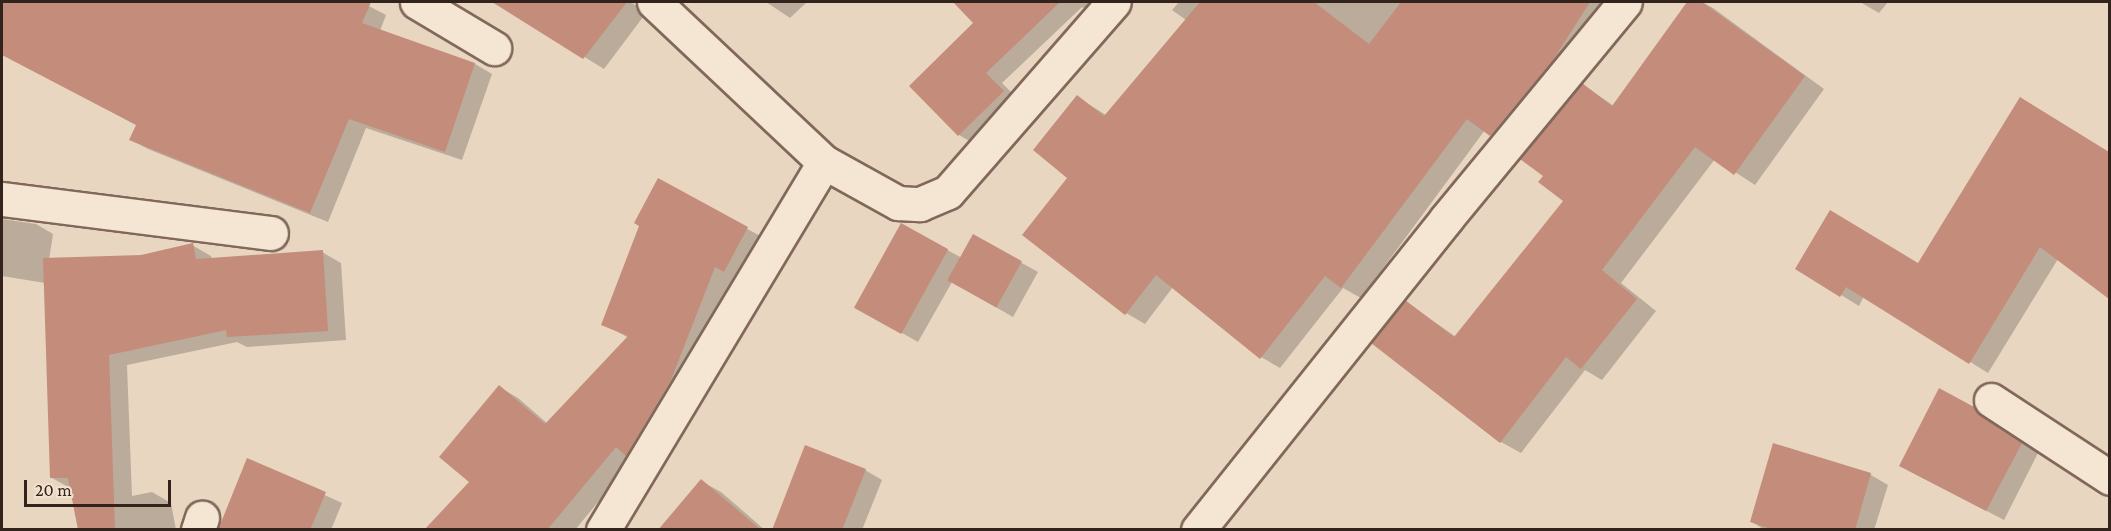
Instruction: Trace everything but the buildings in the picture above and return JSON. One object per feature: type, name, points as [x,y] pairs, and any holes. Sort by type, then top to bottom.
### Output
[{"type":"street","points":[[417,2],[494,48]]},
{"type":"street","points":[[654,2],[824,162],[898,202],[920,204],[948,192],[1114,2]]},
{"type":"street","points":[[1198,530],[1446,219],[1625,2]]},
{"type":"street","points":[[603,530],[824,162]]},
{"type":"street","points":[[2,199],[271,233]]},
{"type":"street","points":[[1991,400],[2109,478]]}]
